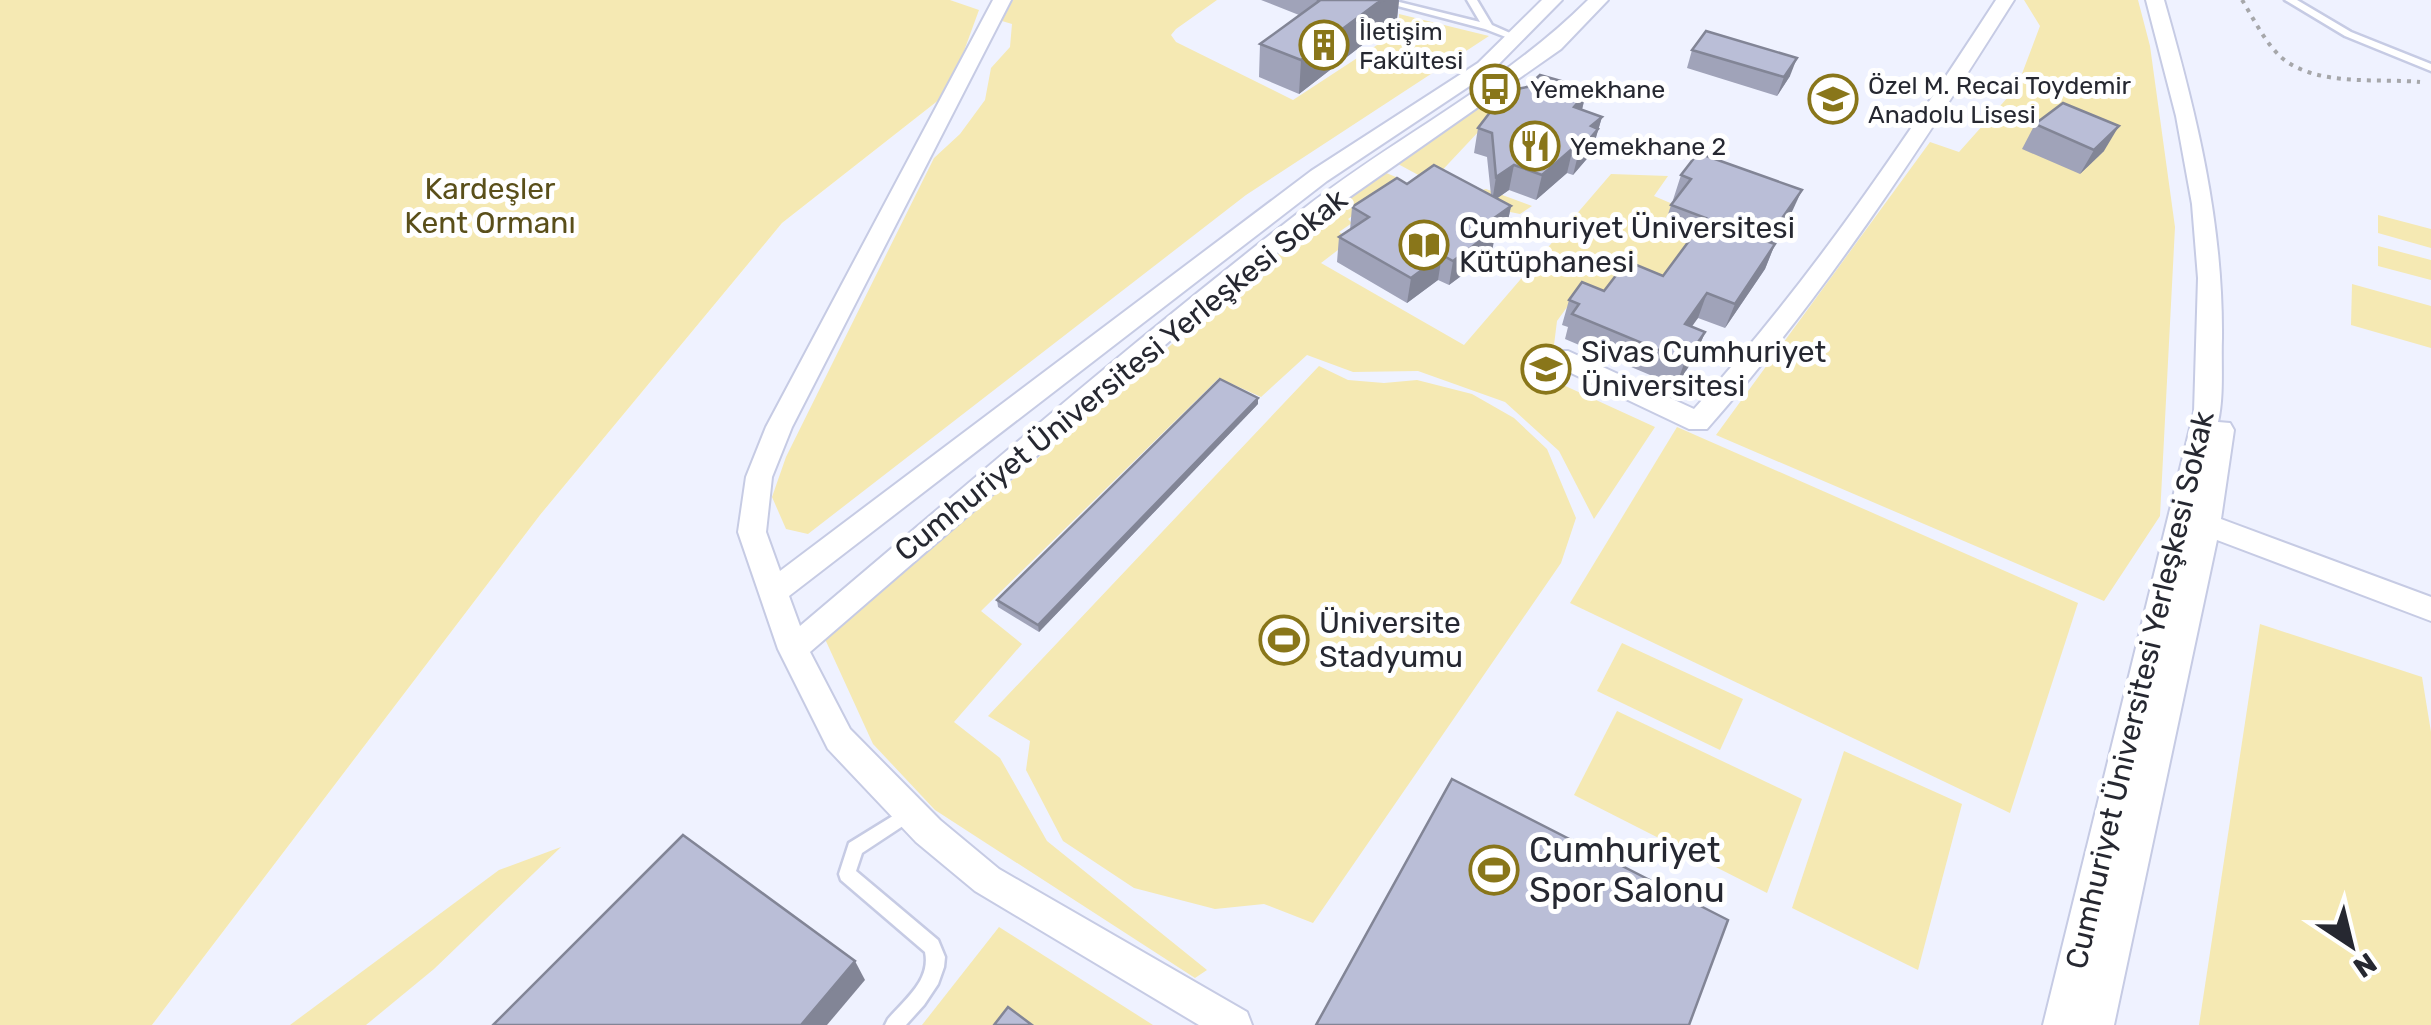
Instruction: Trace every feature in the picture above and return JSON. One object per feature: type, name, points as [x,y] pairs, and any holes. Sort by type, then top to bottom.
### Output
[{"type":"street","points":[[1002,0],[779,428],[759,477],[752,532],[793,649],[839,739],[910,812],[987,880],[1234,1025]]},
{"type":"street","name":"Cumhuriyet Üniversitesi Yerleşkesi Sokak","points":[[771,594],[1218,250],[1319,176],[1485,67],[1554,0]]},
{"type":"street","name":"Cumhuriyet Üniversitesi Yerleşkesi Sokak","points":[[793,649],[1208,296],[1313,212],[1554,45],[1599,0]]},
{"type":"street","points":[[1559,357],[1698,422],[1764,348],[1926,124],[2005,0]]},
{"type":"street","name":"Cumhuriyet Üniversitesi Yerleşkesi Sokak","points":[[2061,1025],[2207,412],[2211,311],[2206,234],[2186,116],[2155,0]]},
{"type":"street","name":"Cumhuriyet Üniversitesi Yerleşkesi Sokak","points":[[2096,1025],[2206,525],[2223,417],[2220,237],[2200,118],[2165,0]]},
{"type":"street","points":[[2206,525],[2431,609]]},
{"type":"lane","points":[[1380,0],[1514,38]]},
{"type":"lane","points":[[1472,0],[1488,28]]},
{"type":"lane","points":[[2290,0],[2348,34],[2431,68]]},
{"type":"lane","points":[[894,1025],[937,971],[937,954],[846,874],[855,848],[910,812]]},
{"type":"path","points":[[2242,0],[2281,58],[2292,64],[2322,73],[2427,82]]},
{"type":"shaded area","name":"Sivas Cumhuriyet Üniversitesi","points":[[950,0],[2431,0],[2431,1025],[152,1025],[540,515],[782,223],[949,92],[978,11]]},
{"type":"green space","name":"Kardeşler Kent Ormanı","points":[[0,0],[950,0],[979,10],[949,92],[782,223],[540,515],[152,1025],[0,1025]]},
{"type":"green space","points":[[1013,0],[1217,0],[1176,29],[1171,35],[1176,42],[1293,100],[1400,30],[1399,14],[1489,36],[1246,195],[808,534],[786,529],[772,497],[786,457],[934,158],[960,134],[985,100],[991,68],[1010,47],[1012,24],[1002,21]]},
{"type":"green space","points":[[2024,0],[2138,0],[2150,46],[2175,227],[2160,516],[2104,601],[1716,435],[1930,142],[1959,152],[2017,87],[2040,26]]},
{"type":"green space","points":[[1508,86],[1533,96],[1497,112],[1434,179],[1468,194],[1486,189],[1532,206],[1520,214],[1487,205],[1398,164]]},
{"type":"green space","points":[[1384,172],[1403,180],[1348,219],[1352,223],[1339,232],[1351,240],[1321,263],[1464,345],[1611,174],[1668,176],[1654,196],[1675,205],[1656,231],[1690,244],[1651,292],[1594,311],[1570,303],[1557,321],[1553,353],[1537,373],[1655,427],[1594,519],[1559,451],[1505,402],[1418,371],[1353,372],[1307,355],[1261,397],[1219,378],[981,611],[1022,644],[954,722],[1000,758],[1047,841],[1207,970],[1195,978],[935,810],[873,744],[825,639],[1318,220]]},
{"type":"green space","points":[[2378,215],[2431,229],[2431,248],[2378,233]]},
{"type":"green space","points":[[2378,246],[2431,260],[2431,280],[2378,266]]},
{"type":"green space","points":[[2352,284],[2431,306],[2431,348],[2351,325]]},
{"type":"green space","name":"Üniversite Stadyumu","points":[[1319,366],[1348,380],[1417,380],[1472,394],[1514,418],[1547,449],[1576,518],[1561,563],[1313,923],[1264,904],[1215,909],[1134,888],[1063,841],[1026,770],[1030,741],[988,716]]},
{"type":"green space","points":[[1677,427],[2078,603],[2010,813],[1570,603]]},
{"type":"green space","points":[[2260,624],[2422,677],[2431,732],[2431,1025],[2199,1025]]},
{"type":"green space","points":[[1622,643],[1743,699],[1720,750],[1597,691]]},
{"type":"green space","points":[[1617,711],[1802,799],[1767,893],[1574,795]]},
{"type":"green space","points":[[1844,751],[1962,804],[1918,970],[1792,908]]},
{"type":"green space","points":[[561,847],[434,969],[366,1025],[290,1025],[499,870]]},
{"type":"green space","points":[[999,927],[1153,1025],[922,1025]]},
{"type":"building","points":[[1385,0],[1301,60],[1260,44],[1319,1]]},
{"type":"building","points":[[1706,31],[1797,58],[1784,77],[1692,50]]},
{"type":"building","name":"Yemekhane 2","points":[[1540,75],[1582,87],[1580,90],[1586,93],[1574,107],[1602,117],[1591,126],[1598,129],[1579,151],[1573,148],[1542,175],[1514,165],[1496,177],[1492,133],[1478,128],[1501,98],[1507,100]]},
{"type":"building","points":[[2063,103],[2119,126],[2094,150],[2035,124]]},
{"type":"building","points":[[1698,153],[1802,190],[1766,241],[1775,244],[1735,304],[1707,293],[1685,324],[1705,332],[1685,361],[1572,314],[1579,304],[1569,300],[1582,282],[1604,291],[1627,261],[1663,276],[1706,218],[1671,205],[1691,179],[1681,175]]},
{"type":"building","name":"Cumhuriyet Üniversitesi Kütüphanesi","points":[[1434,165],[1511,206],[1487,223],[1497,228],[1453,261],[1442,255],[1411,278],[1339,237],[1369,217],[1352,207],[1397,178],[1407,184]]},
{"type":"building","points":[[1220,379],[1258,398],[1038,625],[997,600]]},
{"type":"building","name":"Cumhuriyet Spor Salonu","points":[[1452,779],[1728,920],[1689,1025],[1316,1025]]},
{"type":"building","points":[[683,835],[855,961],[801,1025],[493,1025]]},
{"type":"building","points":[[1008,1007],[1032,1025],[994,1025]]},
{"type":"place","name":"İletişim Fakültesi","points":[[1324,45]]},
{"type":"place","name":"Yemekhane","points":[[1495,89]]},
{"type":"place","name":"Özel M. Recai Toydemir Anadolu Lisesi","points":[[1833,99]]},
{"type":"place","name":"Yemekhane 2","points":[[1535,146]]},
{"type":"place","name":"Cumhuriyet Üniversitesi Kütüphanesi","points":[[1424,245]]},
{"type":"place","name":"Sivas Cumhuriyet Üniversitesi","points":[[1546,369]]},
{"type":"place","name":"Üniversite Stadyumu","points":[[1284,640]]},
{"type":"place","name":"Cumhuriyet Spor Salonu","points":[[1494,870]]}]
